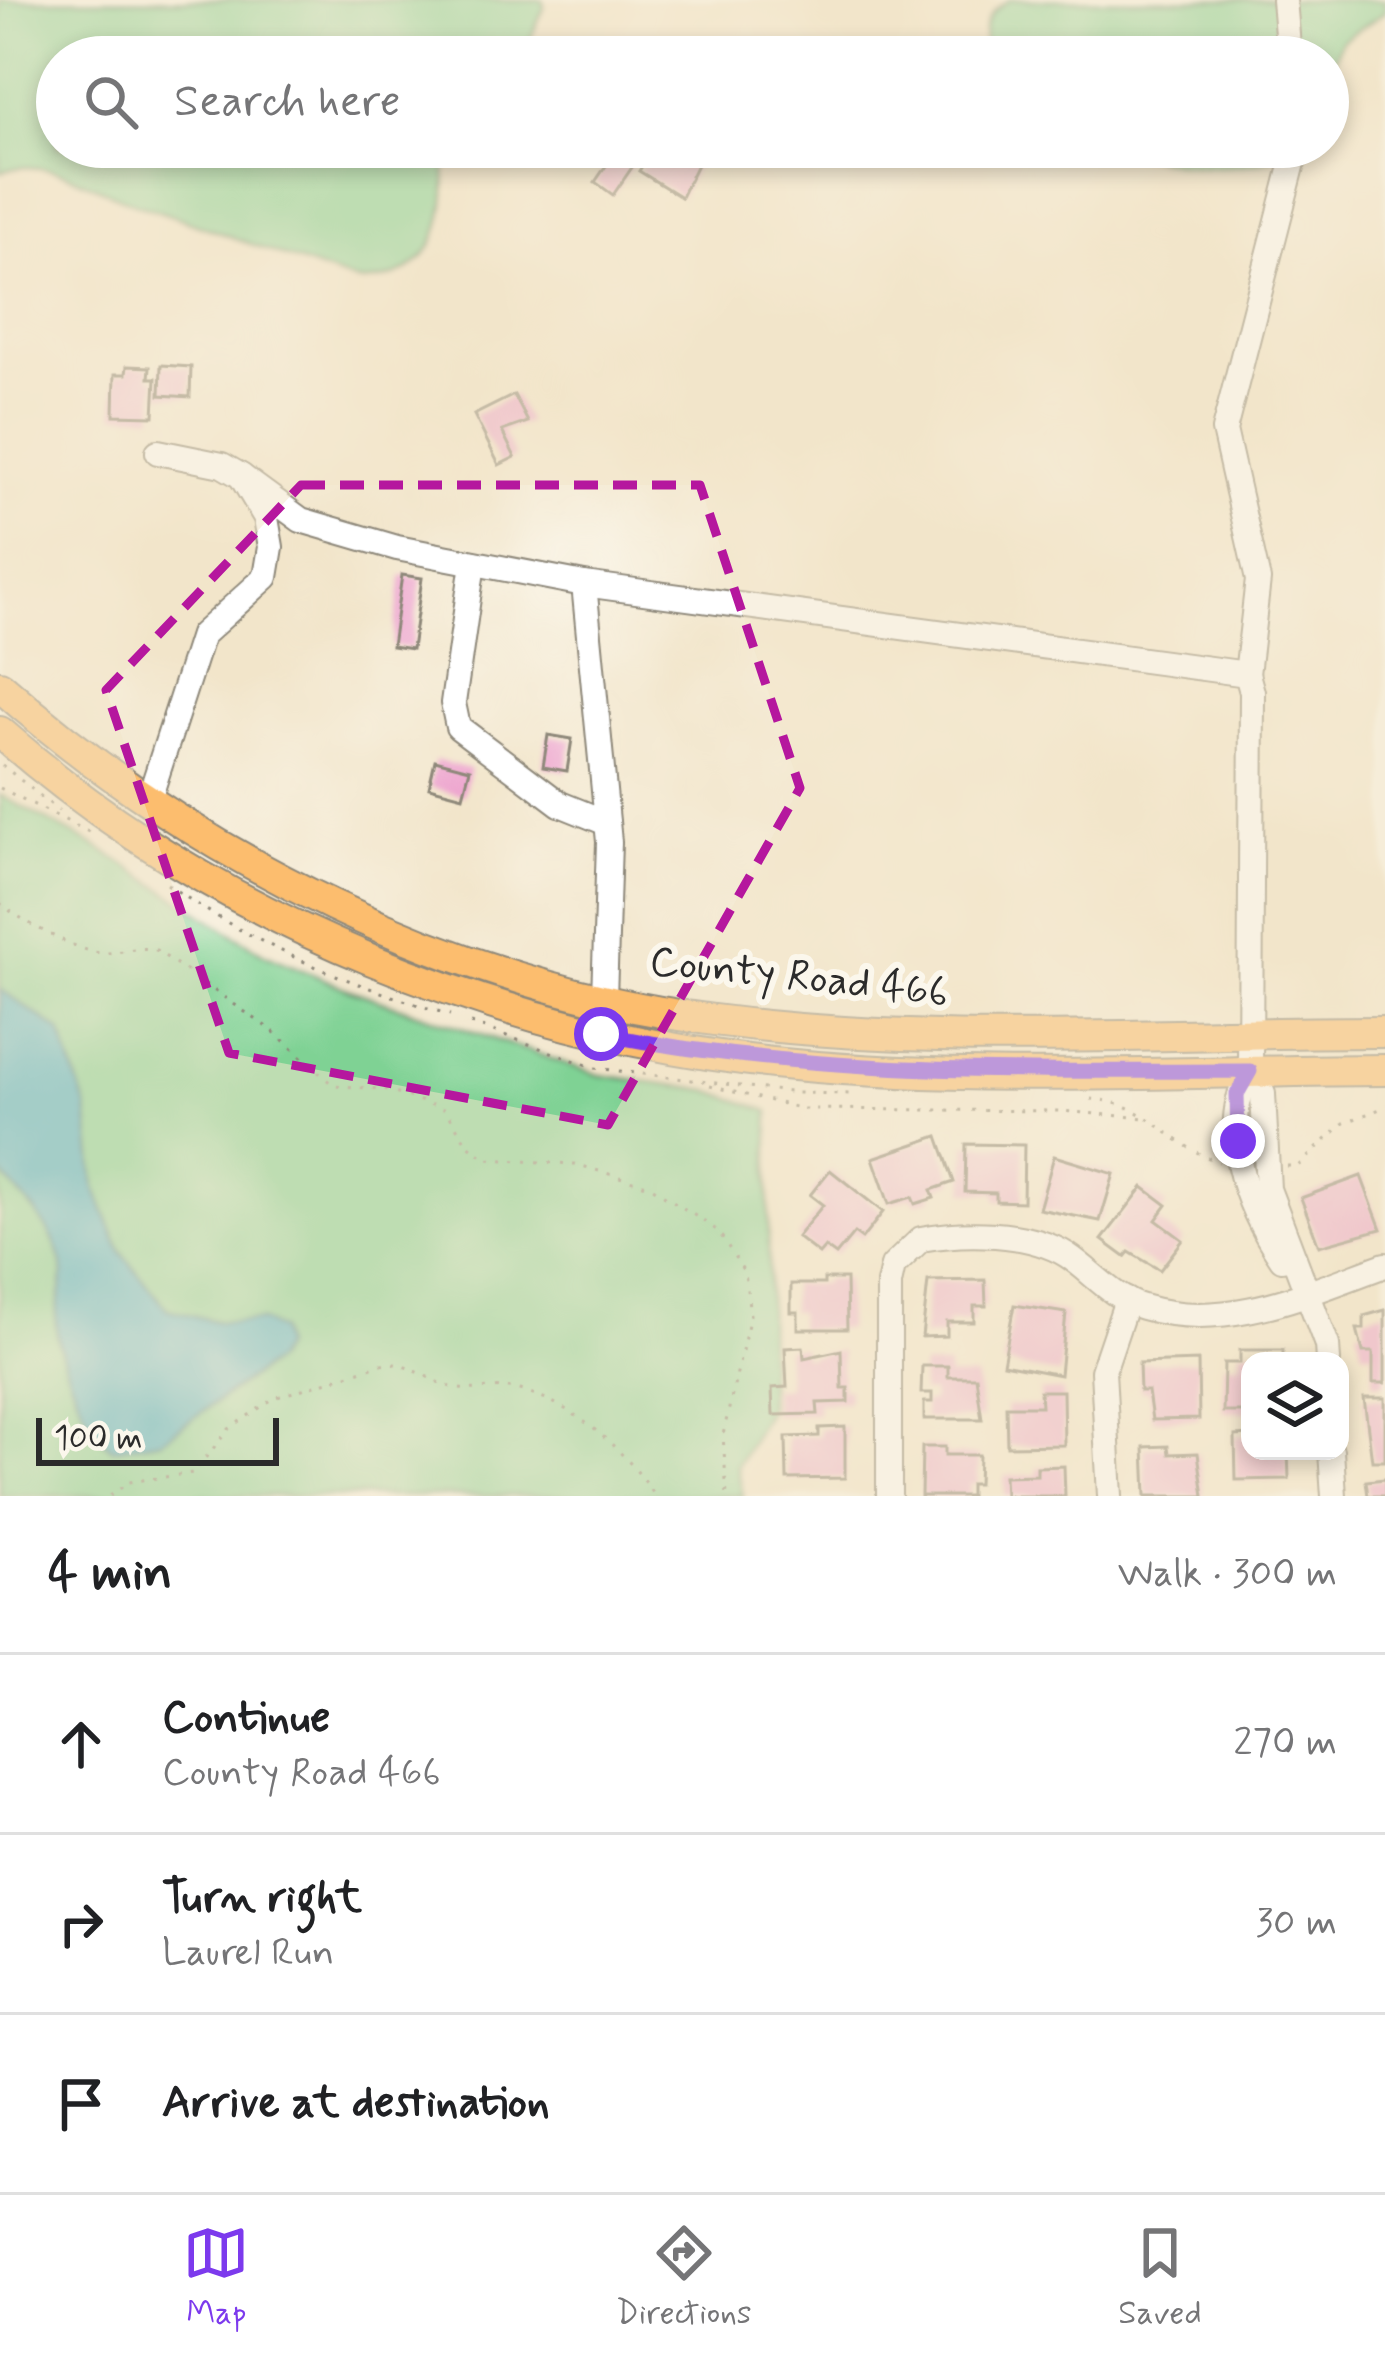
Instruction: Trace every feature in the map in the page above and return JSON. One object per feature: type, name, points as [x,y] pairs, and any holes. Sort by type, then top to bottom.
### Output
[{"type":"main road","name":"County Road 466","points":[[0,686],[148,802],[325,898],[419,940],[604,998],[709,1020],[933,1037],[1385,1032]]},
{"type":"main road","name":"County Road 466","points":[[0,732],[112,818],[301,926],[445,988],[555,1020],[679,1049],[795,1065],[932,1072],[1385,1070]]},
{"type":"main road","points":[[555,1020],[583,1019],[598,1011],[604,998]]},
{"type":"street","points":[[1284,0],[1287,36]]},
{"type":"street","points":[[1292,168],[1224,430],[1258,580],[1247,674],[1252,692],[1250,1071],[1237,1094],[1244,1189],[1305,1294],[1327,1352]]},
{"type":"street","points":[[158,452],[222,465],[301,520],[397,548],[584,584],[1247,674]]},
{"type":"street","points":[[148,802],[202,635],[266,577],[271,547],[266,518],[241,476]]},
{"type":"street","points":[[473,563],[452,703],[458,728],[560,804],[607,823]]},
{"type":"street","points":[[584,584],[607,823],[604,998]]},
{"type":"street","points":[[889,1496],[889,1284],[893,1266],[912,1246],[934,1237],[1024,1239],[1066,1255],[1127,1300],[1163,1311],[1210,1316],[1256,1310],[1385,1265]]},
{"type":"street","points":[[1110,1496],[1103,1371],[1127,1300]]},
{"type":"street","points":[[1332,1460],[1334,1496]]},
{"type":"path","points":[[0,763],[85,830],[0,788]]},
{"type":"path","points":[[0,903],[88,952],[106,954],[136,946],[156,950],[274,1032],[333,1085],[389,1090],[446,1110],[468,1144],[486,1159],[574,1164],[650,1186],[718,1231],[745,1273],[750,1316],[723,1435],[727,1496]]},
{"type":"path","points":[[701,1083],[803,1109],[1062,1111],[1148,1118]]},
{"type":"path","points":[[110,1496],[129,1482],[193,1473],[229,1429],[274,1398],[385,1363],[403,1364],[452,1388],[509,1388],[573,1415],[620,1453],[655,1496]]},
{"type":"highlighted area","points":[[301,485],[700,485],[800,788],[608,1125],[229,1053],[106,690]]},
{"type":"green space","points":[[0,0],[543,0],[531,36],[36,36],[36,168],[0,172]]},
{"type":"green space","points":[[1010,0],[1385,0],[1385,12],[1349,36],[985,36],[986,23]]},
{"type":"green space","points":[[36,168],[446,168],[446,173],[441,220],[423,257],[385,279],[358,282]]},
{"type":"green space","points":[[0,795],[102,850],[264,954],[350,990],[599,1075],[708,1090],[769,1111],[768,1409],[737,1466],[743,1496],[0,1496]]},
{"type":"water","points":[[0,989],[60,1031],[87,1108],[95,1188],[121,1252],[167,1309],[219,1322],[262,1321],[279,1330],[282,1347],[274,1361],[162,1440],[113,1449],[94,1427],[67,1372],[56,1322],[63,1274],[60,1257],[43,1222],[0,1172]]},
{"type":"building","points":[[605,168],[632,168],[613,195],[595,182]]},
{"type":"building","points":[[641,168],[695,168],[681,197]]},
{"type":"building","points":[[161,365],[191,367],[190,397],[160,395]]},
{"type":"building","points":[[127,366],[150,367],[149,378],[156,378],[154,416],[114,415],[115,374],[126,374]]},
{"type":"building","points":[[514,395],[528,422],[502,431],[515,457],[499,465],[474,415]]},
{"type":"building","points":[[402,575],[422,578],[412,649],[392,646]]},
{"type":"building","points":[[548,735],[572,739],[567,771],[543,767]]},
{"type":"building","points":[[435,760],[470,769],[463,796],[429,787]]},
{"type":"building","points":[[938,1136],[954,1182],[931,1190],[934,1198],[915,1204],[912,1197],[889,1204],[873,1158]]},
{"type":"building","points":[[966,1144],[1024,1145],[1023,1202],[996,1201],[996,1193],[965,1192]]},
{"type":"building","points":[[1054,1156],[1114,1174],[1100,1221],[1039,1209]]},
{"type":"building","points":[[830,1170],[883,1212],[862,1239],[854,1233],[836,1255],[825,1247],[819,1254],[797,1237],[823,1205],[810,1195]]},
{"type":"building","points":[[1361,1176],[1381,1229],[1319,1246],[1301,1198]]},
{"type":"building","points":[[1143,1187],[1167,1205],[1156,1220],[1183,1240],[1160,1270],[1129,1252],[1125,1257],[1102,1240]]},
{"type":"building","points":[[824,1279],[846,1279],[847,1329],[798,1329],[798,1312],[791,1312],[791,1284],[824,1284]]},
{"type":"building","points":[[985,1280],[986,1306],[974,1306],[974,1322],[947,1322],[947,1336],[922,1337],[928,1281]]},
{"type":"building","points":[[1014,1305],[1066,1313],[1060,1375],[1003,1364]]},
{"type":"building","points":[[1385,1310],[1385,1383],[1373,1383],[1373,1352],[1363,1352],[1357,1329],[1364,1329],[1364,1316]]},
{"type":"building","points":[[803,1347],[804,1358],[841,1350],[842,1388],[848,1388],[848,1402],[817,1403],[818,1414],[773,1415],[772,1388],[787,1387],[785,1348]]},
{"type":"building","points":[[1240,1350],[1283,1350],[1241,1352],[1241,1412],[1223,1412],[1224,1363],[1240,1363]]},
{"type":"building","points":[[1198,1361],[1199,1419],[1152,1420],[1148,1391],[1140,1391],[1139,1363]]},
{"type":"building","points":[[922,1366],[948,1366],[948,1377],[976,1377],[982,1419],[924,1419],[924,1402],[932,1402],[932,1393],[921,1393]]},
{"type":"building","points":[[1040,1391],[1063,1391],[1064,1445],[1007,1446],[1006,1406],[1041,1406]]},
{"type":"building","points":[[1364,1398],[1385,1398],[1385,1461],[1372,1461]]},
{"type":"building","points":[[845,1427],[845,1478],[787,1479],[786,1437],[819,1436],[819,1428]]},
{"type":"building","points":[[1235,1436],[1241,1436],[1241,1460],[1288,1460],[1289,1479],[1236,1480]]},
{"type":"building","points":[[1168,1446],[1169,1454],[1198,1453],[1204,1496],[1146,1496],[1144,1447]]},
{"type":"building","points":[[922,1447],[945,1447],[945,1455],[979,1455],[978,1484],[970,1484],[970,1496],[921,1496]]},
{"type":"building","points":[[1064,1466],[1065,1496],[1005,1496],[1004,1476],[1037,1475],[1037,1467]]},
{"type":"building","points":[[1385,1479],[1385,1496],[1368,1496],[1366,1481]]},
{"type":"route","points":[[601,1034],[795,1065],[932,1072],[1250,1071],[1237,1094],[1238,1141]]}]
